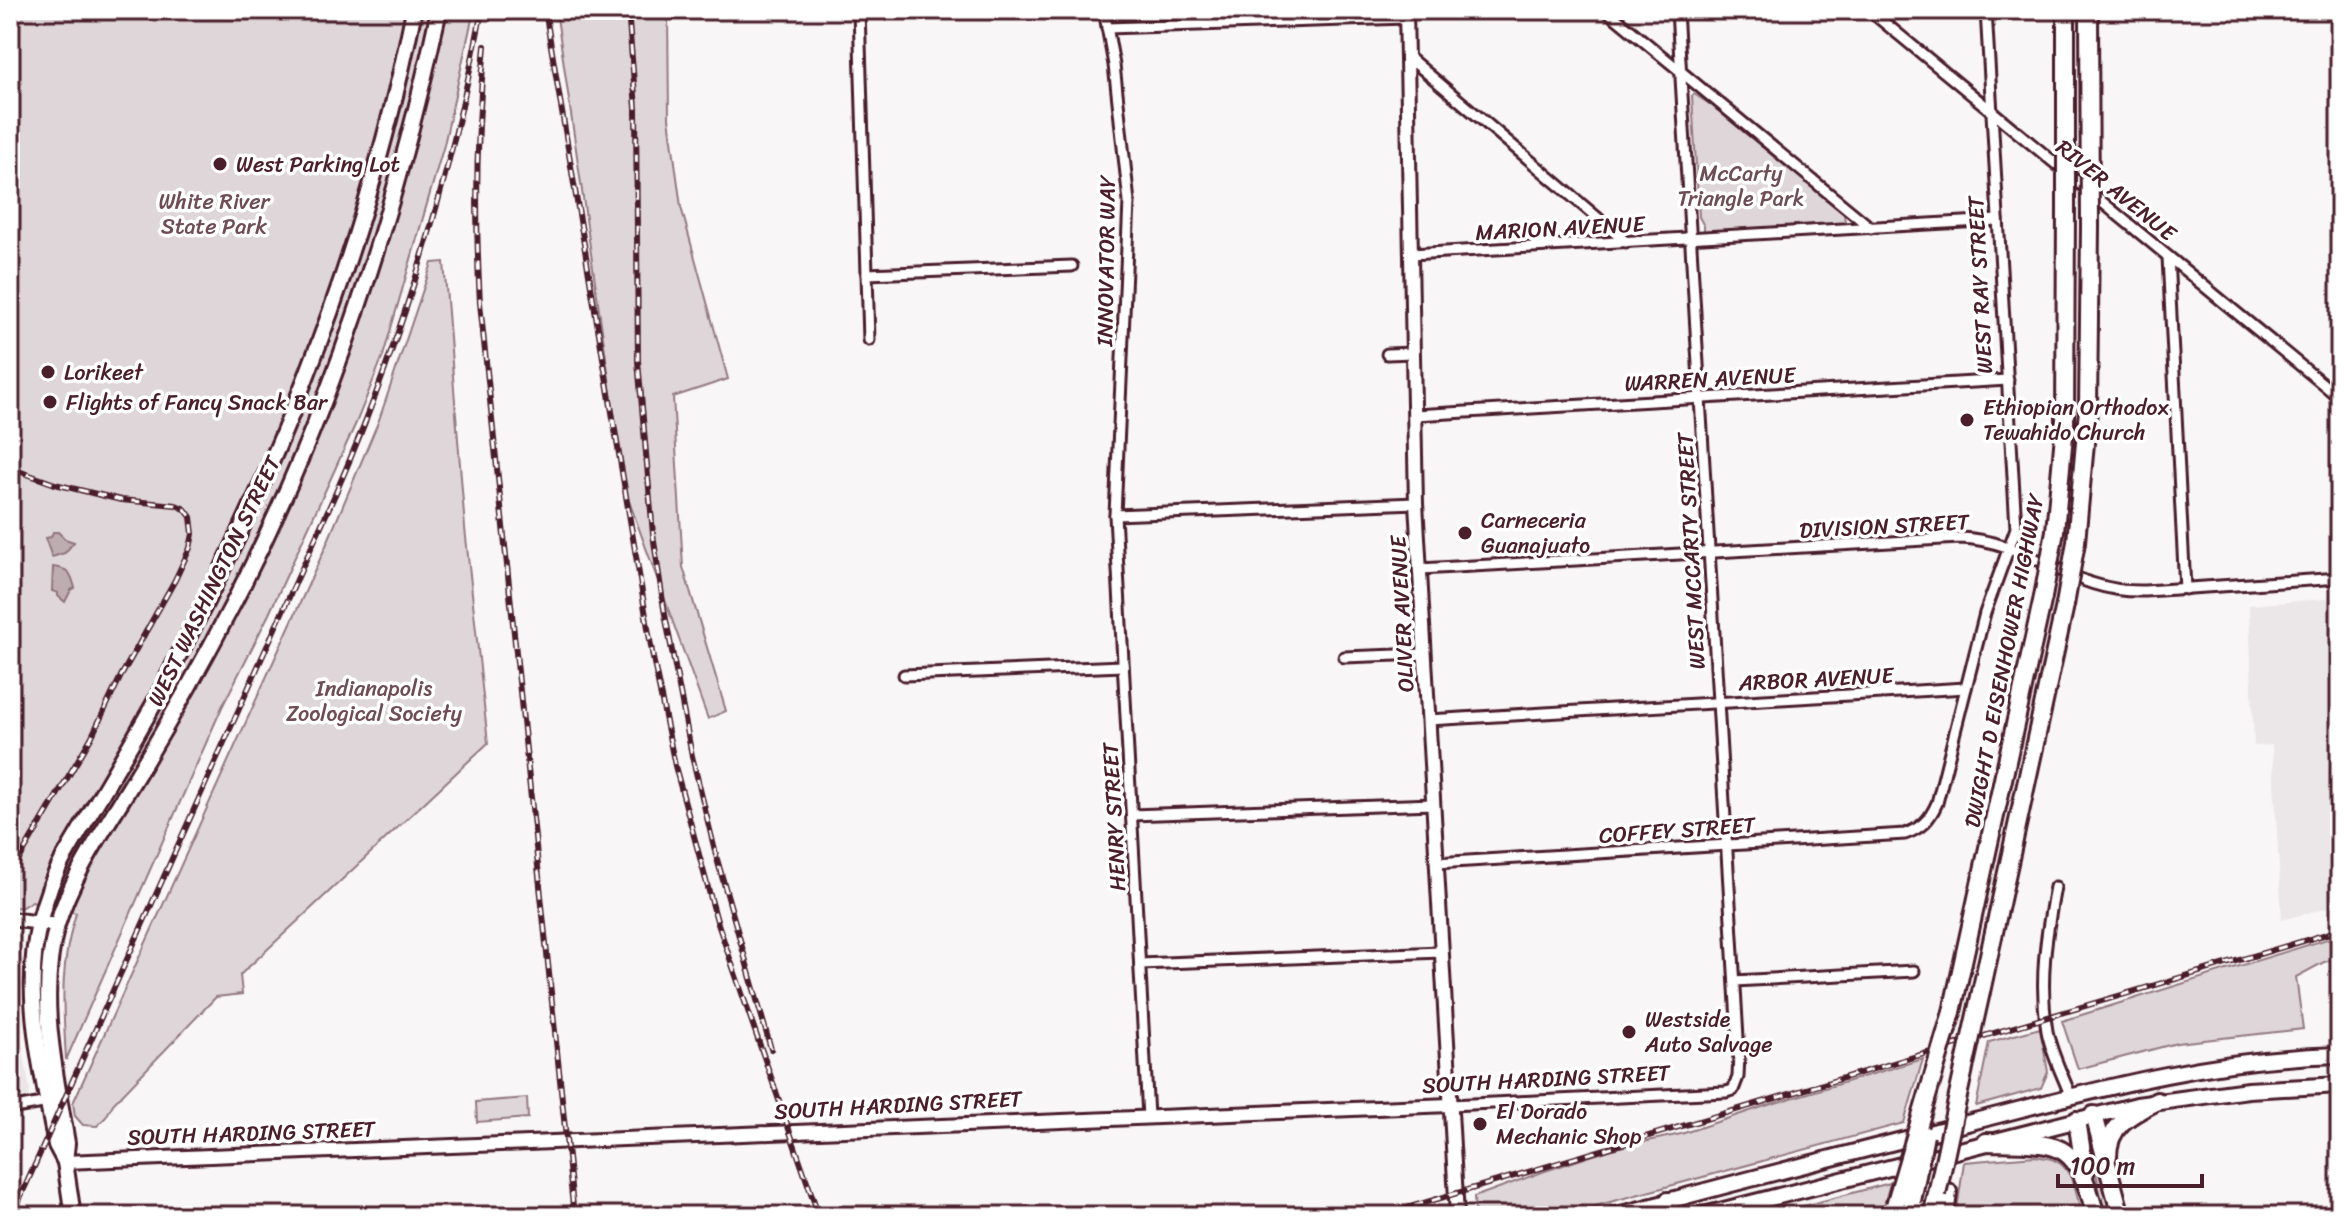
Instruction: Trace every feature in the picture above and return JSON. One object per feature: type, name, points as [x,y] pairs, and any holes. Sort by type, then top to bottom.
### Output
[{"type":"highway","name":"DWIGHT D EISENHOWER HIGHWAY","points":[[1910,1208],[2055,531],[2065,424],[2066,10]]},
{"type":"highway","name":"DWIGHT D EISENHOWER HIGHWAY","points":[[1942,1193],[1958,1096],[2076,542],[2088,410],[2089,10]]},
{"type":"highway","points":[[1893,1210],[1954,1005]]},
{"type":"highway","points":[[2108,1166],[2108,1149],[2115,1129],[2128,1116],[2157,1101]]},
{"type":"highway","points":[[2094,1115],[2121,1216]]},
{"type":"highway","points":[[2077,1120],[2087,1183],[2096,1216]]},
{"type":"highway","points":[[1986,1142],[2054,1146],[2073,1158],[2087,1183]]},
{"type":"highway","points":[[1932,1216],[1942,1193]]},
{"type":"highway","points":[[1942,1193],[1945,1216]]},
{"type":"main road","name":"WEST WASHINGTON STREET","points":[[65,1162],[56,1145],[32,991],[33,951],[38,922],[52,879],[153,707],[204,607],[290,420],[351,255],[387,129],[414,10]]},
{"type":"main road","name":"WEST WASHINGTON STREET","points":[[73,1216],[65,1162],[67,1143],[50,1037],[49,964],[57,925],[76,878],[172,717],[228,613],[309,437],[384,229],[439,10]]},
{"type":"main road","points":[[1668,1211],[2141,1079],[2209,1066],[2340,1055]]},
{"type":"main road","points":[[1700,1216],[1730,1212],[1986,1142],[2157,1101],[2248,1090],[2340,1085]]},
{"type":"main road","points":[[2071,1097],[2094,1115]]},
{"type":"main road","points":[[2071,1097],[2077,1120]]},
{"type":"street","points":[[859,10],[869,340]]},
{"type":"street","name":"INNOVATOR WAY","points":[[1104,10],[1114,65],[1129,202],[1115,515]]},
{"type":"street","points":[[1606,10],[1871,228]]},
{"type":"street","name":"WEST MCCARTY STREET","points":[[1677,10],[1739,1055],[1738,1077],[1733,1090]]},
{"type":"street","name":"RIVER AVENUE","points":[[1869,10],[2340,398]]},
{"type":"street","name":"WEST RAY STREET","points":[[1919,827],[1927,821],[1937,803],[1987,605],[2010,547],[2016,522],[1986,10]]},
{"type":"street","points":[[1107,28],[1406,14]]},
{"type":"street","name":"OLIVER AVENUE","points":[[1406,14],[1416,503],[1457,1216]]},
{"type":"street","points":[[1407,56],[1626,242]]},
{"type":"street","name":"MARION AVENUE","points":[[1411,254],[1998,220]]},
{"type":"street","points":[[2168,257],[2185,589]]},
{"type":"street","points":[[867,274],[1072,266]]},
{"type":"street","points":[[1387,354],[1413,353]]},
{"type":"street","name":"WARREN AVENUE","points":[[1415,415],[2008,380]]},
{"type":"street","points":[[1115,515],[1416,503]]},
{"type":"street","name":"HENRY STREET","points":[[1115,515],[1148,1117]]},
{"type":"street","name":"DIVISION STREET","points":[[1420,569],[1960,538],[2010,547],[2081,581],[2139,591],[2340,578]]},
{"type":"street","points":[[1344,657],[1424,654]]},
{"type":"street","points":[[904,675],[1123,666]]},
{"type":"street","name":"ARBOR AVENUE","points":[[1428,720],[1966,688]]},
{"type":"street","points":[[1132,815],[1433,804]]},
{"type":"street","name":"COFFEY STREET","points":[[1436,863],[1905,834],[1919,827]]},
{"type":"street","points":[[2055,887],[2044,950],[2046,1018],[2048,1036],[2071,1097]]},
{"type":"street","points":[[10,919],[57,925]]},
{"type":"street","points":[[1140,964],[1441,952]]},
{"type":"street","points":[[1735,981],[1914,971]]},
{"type":"street","name":"SOUTH HARDING STREET","points":[[65,1162],[1450,1105],[1733,1090]]},
{"type":"street","points":[[10,1109],[48,1102]]},
{"type":"street","points":[[1609,1216],[1668,1211]]},
{"type":"shaded area","points":[[53,532],[74,542],[65,553],[52,557],[45,538],[51,537]]},
{"type":"shaded area","points":[[53,567],[63,569],[72,579],[75,588],[65,602],[52,591]]},
{"type":"shaded area","points":[[2340,598],[2340,904],[2282,920],[2272,745],[2254,746],[2249,605]]},
{"type":"shaded area","points":[[10,975],[30,1090],[29,1096],[10,1099]]},
{"type":"green space","name":"White River State Park","points":[[10,10],[474,10],[444,145],[383,356],[356,423],[269,614],[222,707],[66,1060],[65,969],[76,913],[32,901],[22,907],[10,908]]},
{"type":"green space","points":[[556,10],[668,10],[669,118],[681,207],[728,379],[673,397],[683,567],[726,711],[708,719],[625,490]]},
{"type":"green space","name":"McCarty Triangle Park","points":[[1694,94],[1844,214],[1845,222],[1839,225],[1704,233],[1699,217]]},
{"type":"green space","name":"Indianapolis Zoological Society","points":[[444,262],[465,528],[488,743],[240,975],[242,994],[216,997],[113,1104],[97,1126],[83,1125],[75,1116],[73,1103],[325,548],[379,420],[432,263]]},
{"type":"green space","points":[[2340,935],[2340,958],[2324,962],[2296,977],[2303,1029],[2177,1043],[2078,1069],[2062,1021]]},
{"type":"green space","points":[[2040,1028],[2048,1072],[2041,1088],[1976,1106],[1989,1042]]},
{"type":"green space","points":[[1923,1059],[1904,1123],[1558,1216],[1475,1216],[1474,1197],[1545,1171],[1615,1148],[1681,1134]]},
{"type":"green space","points":[[527,1098],[528,1118],[477,1122],[476,1102]]},
{"type":"green space","points":[[2096,1147],[2113,1216],[2105,1216],[2091,1149]]},
{"type":"green space","points":[[2035,1156],[2054,1160],[2066,1170],[2074,1184],[2082,1216],[1956,1216],[1964,1162]]},
{"type":"green space","points":[[1890,1183],[1881,1216],[1766,1216]]},
{"type":"railway","points":[[12,1216],[337,490],[384,373],[440,193],[482,10]]},
{"type":"railway","points":[[545,10],[653,658],[675,766],[717,921],[819,1216]]},
{"type":"railway","points":[[628,10],[636,108],[638,361],[653,534],[692,756],[717,859],[771,1049]]},
{"type":"railway","points":[[485,46],[477,174],[480,303],[574,1216]]},
{"type":"railway","points":[[10,468],[55,484],[121,500],[176,505],[185,509],[191,517],[193,534],[175,580],[121,676],[91,738],[10,875]]},
{"type":"railway","points":[[1380,1216],[2340,930]]},
{"type":"place","name":"West Parking Lot","points":[[220,164]]},
{"type":"place","name":"Lorikeet","points":[[48,372]]},
{"type":"place","name":"Flights of Fancy Snack Bar","points":[[50,402]]},
{"type":"place","name":"Ethiopian Orthodox Tewahido Church","points":[[1967,420]]},
{"type":"place","name":"Carneceria Guanajuato","points":[[1465,533]]},
{"type":"place","name":"Westside Auto Salvage","points":[[1629,1032]]},
{"type":"place","name":"El Dorado Mechanic Shop","points":[[1480,1124]]}]
